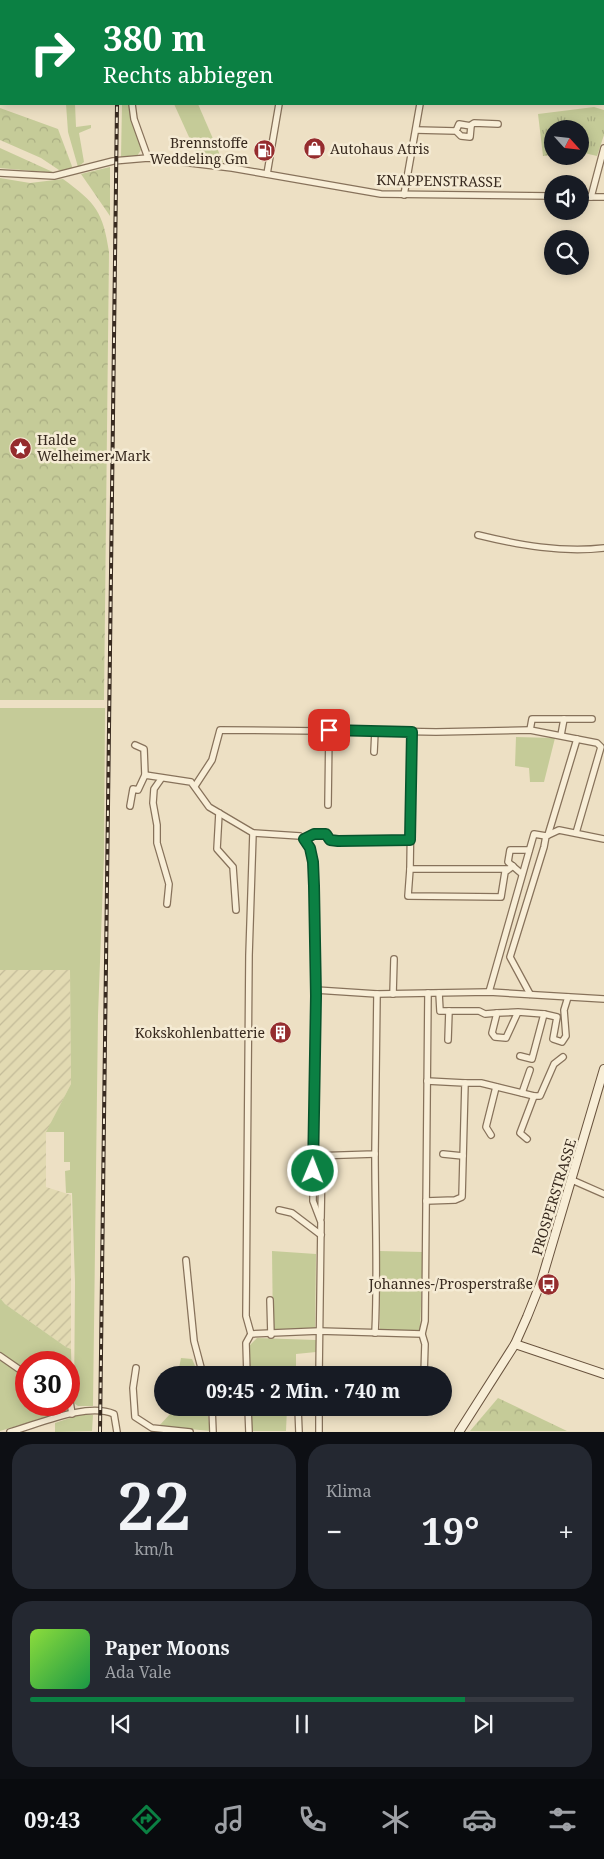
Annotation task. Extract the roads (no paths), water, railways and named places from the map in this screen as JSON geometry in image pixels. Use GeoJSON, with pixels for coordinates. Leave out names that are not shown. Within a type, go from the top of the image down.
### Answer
{"type":"FeatureCollection","features":[{"type":"Feature","properties":{"kind":"main road","name":"PROSPERSTRASSE"},"geometry":{"type":"LineString","coordinates":[[459,1432],[515,1344],[541,1282],[604,1069]]}},
{"type":"Feature","properties":{"kind":"main road"},"geometry":{"type":"LineString","coordinates":[[515,1344],[604,1374]]}},
{"type":"Feature","properties":{"kind":"street"},"geometry":{"type":"LineString","coordinates":[[132,105],[134,118],[148,158]]}},
{"type":"Feature","properties":{"kind":"street"},"geometry":{"type":"LineString","coordinates":[[267,174],[279,105]]}},
{"type":"Feature","properties":{"kind":"street"},"geometry":{"type":"LineString","coordinates":[[404,195],[420,105]]}},
{"type":"Feature","properties":{"kind":"street"},"geometry":{"type":"LineString","coordinates":[[456,131],[459,124],[498,124]]}},
{"type":"Feature","properties":{"kind":"street"},"geometry":{"type":"LineString","coordinates":[[416,130],[456,131],[461,136],[470,137],[471,125]]}},
{"type":"Feature","properties":{"kind":"street"},"geometry":{"type":"LineString","coordinates":[[604,148],[591,197],[604,197]]}},
{"type":"Feature","properties":{"kind":"street","name":"KNAPPENSTRASSE"},"geometry":{"type":"LineString","coordinates":[[0,173],[54,176],[113,161],[148,158],[267,174],[360,191],[404,195],[544,196]]}},
{"type":"Feature","properties":{"kind":"street"},"geometry":{"type":"LineString","coordinates":[[478,535],[580,551],[604,548]]}},
{"type":"Feature","properties":{"kind":"street"},"geometry":{"type":"LineString","coordinates":[[530,730],[532,719],[592,719]]}},
{"type":"Feature","properties":{"kind":"street"},"geometry":{"type":"LineString","coordinates":[[561,735],[564,719]]}},
{"type":"Feature","properties":{"kind":"street"},"geometry":{"type":"LineString","coordinates":[[194,786],[212,760],[220,730],[321,731],[329,738]]}},
{"type":"Feature","properties":{"kind":"street"},"geometry":{"type":"LineString","coordinates":[[328,805],[329,730],[412,732],[530,730],[601,743],[602,747],[576,833]]}},
{"type":"Feature","properties":{"kind":"street"},"geometry":{"type":"LineString","coordinates":[[374,752],[375,731]]}},
{"type":"Feature","properties":{"kind":"street"},"geometry":{"type":"LineString","coordinates":[[412,732],[408,896],[500,897],[505,872],[511,868]]}},
{"type":"Feature","properties":{"kind":"street"},"geometry":{"type":"LineString","coordinates":[[530,994],[510,957],[577,739]]}},
{"type":"Feature","properties":{"kind":"street"},"geometry":{"type":"LineString","coordinates":[[130,806],[133,790],[138,790],[145,775],[144,749],[135,745]]}},
{"type":"Feature","properties":{"kind":"street"},"geometry":{"type":"LineString","coordinates":[[145,775],[161,779],[191,782],[209,807],[253,833],[300,836],[304,839],[310,848],[313,862],[316,996]]}},
{"type":"Feature","properties":{"kind":"street"},"geometry":{"type":"LineString","coordinates":[[161,779],[154,789],[153,804],[158,824],[157,843],[169,884],[167,904]]}},
{"type":"Feature","properties":{"kind":"street"},"geometry":{"type":"LineString","coordinates":[[220,813],[218,849],[233,867],[236,910]]}},
{"type":"Feature","properties":{"kind":"street"},"geometry":{"type":"LineString","coordinates":[[489,992],[534,834],[547,836],[559,830],[604,839]]}},
{"type":"Feature","properties":{"kind":"street"},"geometry":{"type":"LineString","coordinates":[[251,1334],[247,1324],[246,1306],[249,956],[253,833]]}},
{"type":"Feature","properties":{"kind":"street"},"geometry":{"type":"LineString","coordinates":[[304,839],[326,834],[330,840],[338,841],[410,840]]}},
{"type":"Feature","properties":{"kind":"street"},"geometry":{"type":"LineString","coordinates":[[511,868],[508,862],[510,850],[529,850]]}},
{"type":"Feature","properties":{"kind":"street"},"geometry":{"type":"LineString","coordinates":[[410,869],[511,868],[522,874]]}},
{"type":"Feature","properties":{"kind":"street"},"geometry":{"type":"LineString","coordinates":[[393,994],[394,959]]}},
{"type":"Feature","properties":{"kind":"street"},"geometry":{"type":"LineString","coordinates":[[321,1222],[313,1201],[316,990],[377,994],[489,992],[604,999]]}},
{"type":"Feature","properties":{"kind":"street"},"geometry":{"type":"LineString","coordinates":[[424,1366],[422,1334],[425,1321],[428,993]]}},
{"type":"Feature","properties":{"kind":"street"},"geometry":{"type":"LineString","coordinates":[[439,993],[440,1011],[479,1010],[485,1014],[518,1012],[557,1017],[552,1035],[553,1039],[562,1042],[566,1036],[564,1010],[568,997]]}},
{"type":"Feature","properties":{"kind":"street"},"geometry":{"type":"LineString","coordinates":[[375,1333],[378,1278],[375,1260],[377,994]]}},
{"type":"Feature","properties":{"kind":"street"},"geometry":{"type":"LineString","coordinates":[[448,1040],[449,1011]]}},
{"type":"Feature","properties":{"kind":"street"},"geometry":{"type":"LineString","coordinates":[[497,1013],[492,1033],[495,1037],[502,1039],[506,1038],[518,1012]]}},
{"type":"Feature","properties":{"kind":"street"},"geometry":{"type":"LineString","coordinates":[[520,1056],[532,1059],[544,1014]]}},
{"type":"Feature","properties":{"kind":"street"},"geometry":{"type":"LineString","coordinates":[[427,1082],[481,1083],[540,1096],[554,1064],[563,1057]]}},
{"type":"Feature","properties":{"kind":"street"},"geometry":{"type":"LineString","coordinates":[[522,1093],[530,1070]]}},
{"type":"Feature","properties":{"kind":"street"},"geometry":{"type":"LineString","coordinates":[[426,1201],[455,1200],[462,1196],[465,1083]]}},
{"type":"Feature","properties":{"kind":"street"},"geometry":{"type":"LineString","coordinates":[[491,1135],[486,1127],[496,1087]]}},
{"type":"Feature","properties":{"kind":"street"},"geometry":{"type":"LineString","coordinates":[[527,1139],[520,1133],[534,1096]]}},
{"type":"Feature","properties":{"kind":"street"},"geometry":{"type":"LineString","coordinates":[[313,1156],[375,1154]]}},
{"type":"Feature","properties":{"kind":"street"},"geometry":{"type":"LineString","coordinates":[[443,1154],[463,1156]]}},
{"type":"Feature","properties":{"kind":"street"},"geometry":{"type":"LineString","coordinates":[[319,1366],[322,1155]]}},
{"type":"Feature","properties":{"kind":"street"},"geometry":{"type":"LineString","coordinates":[[572,1180],[604,1194]]}},
{"type":"Feature","properties":{"kind":"street"},"geometry":{"type":"LineString","coordinates":[[279,1210],[292,1213],[321,1235]]}},
{"type":"Feature","properties":{"kind":"street"},"geometry":{"type":"LineString","coordinates":[[186,1260],[194,1341],[201,1366]]}},
{"type":"Feature","properties":{"kind":"street"},"geometry":{"type":"LineString","coordinates":[[270,1300],[271,1335]]}},
{"type":"Feature","properties":{"kind":"street"},"geometry":{"type":"LineString","coordinates":[[251,1334],[271,1335],[319,1331],[422,1334]]}},
{"type":"Feature","properties":{"kind":"street"},"geometry":{"type":"LineString","coordinates":[[247,1366],[246,1343],[251,1334]]}},
{"type":"Feature","properties":{"kind":"street"},"geometry":{"type":"LineString","coordinates":[[0,1356],[15,1366]]}},
{"type":"Feature","properties":{"kind":"street"},"geometry":{"type":"LineString","coordinates":[[136,1368],[133,1388],[135,1417],[152,1428],[190,1432]]}},
{"type":"Feature","properties":{"kind":"street"},"geometry":{"type":"LineString","coordinates":[[80,1411],[106,1410],[114,1414],[117,1418],[118,1432]]}},
{"type":"Feature","properties":{"kind":"street"},"geometry":{"type":"LineString","coordinates":[[10,1432],[65,1416]]}},
{"type":"Feature","properties":{"kind":"street"},"geometry":{"type":"LineString","coordinates":[[212,1416],[213,1432]]}},
{"type":"Feature","properties":{"kind":"street"},"geometry":{"type":"LineString","coordinates":[[248,1416],[248,1432]]}},
{"type":"Feature","properties":{"kind":"street"},"geometry":{"type":"LineString","coordinates":[[298,1416],[299,1432]]}},
{"type":"Feature","properties":{"kind":"street"},"geometry":{"type":"LineString","coordinates":[[319,1416],[319,1432]]}},
{"type":"Feature","properties":{"kind":"railway"},"geometry":{"type":"LineString","coordinates":[[100,1432],[117,105]]}},
{"type":"Feature","properties":{"kind":"place","name":"Autohaus Atris"},"geometry":{"type":"Point","coordinates":[314,149]}},
{"type":"Feature","properties":{"kind":"place","name":"Brennstoffe Weddeling Gm"},"geometry":{"type":"Point","coordinates":[264,151]}},
{"type":"Feature","properties":{"kind":"place","name":"Halde Welheimer Mark"},"geometry":{"type":"Point","coordinates":[21,448]}},
{"type":"Feature","properties":{"kind":"place","name":"Kokskohlenbatterie"},"geometry":{"type":"Point","coordinates":[281,1033]}},
{"type":"Feature","properties":{"kind":"place","name":"Johannes-/Prosperstraße"},"geometry":{"type":"Point","coordinates":[549,1284]}}]}
